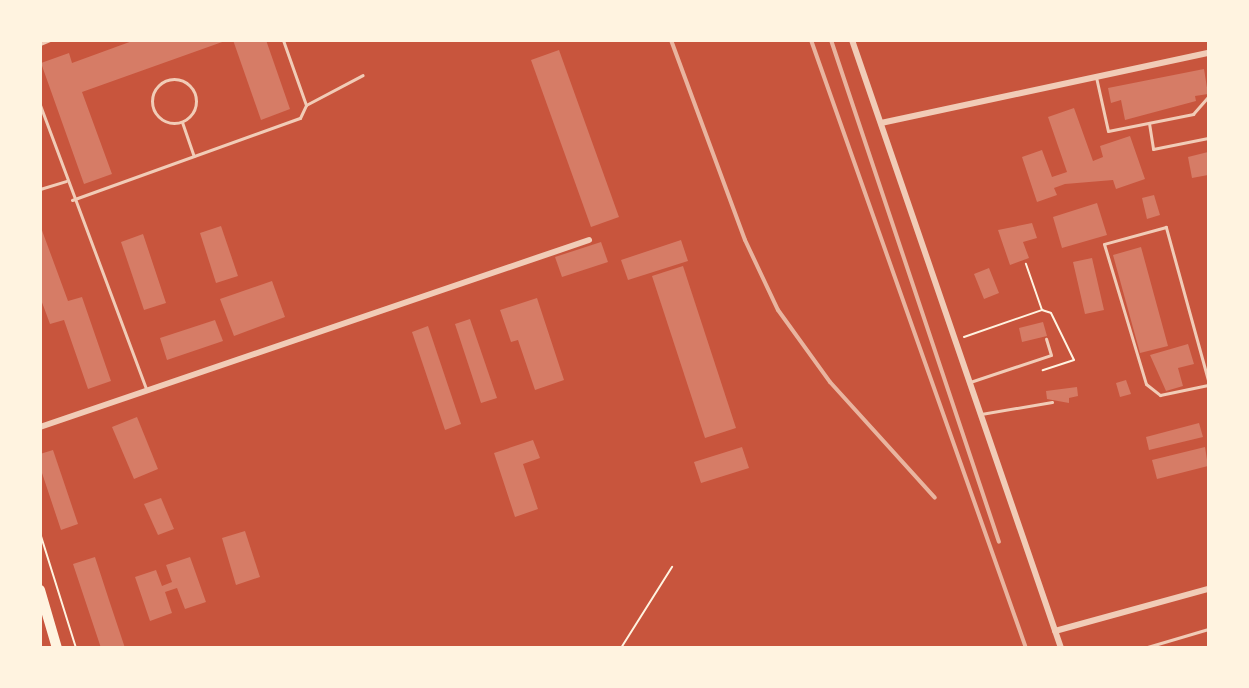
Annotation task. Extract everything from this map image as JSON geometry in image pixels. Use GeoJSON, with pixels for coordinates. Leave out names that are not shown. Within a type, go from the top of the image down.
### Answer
{"type":"FeatureCollection","features":[{"type":"Feature","properties":{"kind":"main road"},"geometry":{"type":"LineString","coordinates":[[40,590],[57,648]]}},
{"type":"Feature","properties":{"kind":"street"},"geometry":{"type":"LineString","coordinates":[[854,43],[1061,648]]}},
{"type":"Feature","properties":{"kind":"street"},"geometry":{"type":"LineString","coordinates":[[881,123],[1209,53]]}},
{"type":"Feature","properties":{"kind":"street"},"geometry":{"type":"LineString","coordinates":[[40,427],[589,240]]}},
{"type":"Feature","properties":{"kind":"street"},"geometry":{"type":"LineString","coordinates":[[1055,631],[1209,589]]}},
{"type":"Feature","properties":{"kind":"lane"},"geometry":{"type":"LineString","coordinates":[[40,44],[50,40]]}},
{"type":"Feature","properties":{"kind":"lane"},"geometry":{"type":"LineString","coordinates":[[283,40],[306,105]]}},
{"type":"Feature","properties":{"kind":"lane"},"geometry":{"type":"LineString","coordinates":[[72,200],[300,118],[306,105],[363,75]]}},
{"type":"Feature","properties":{"kind":"lane"},"geometry":{"type":"LineString","coordinates":[[1096,77],[1108,131],[1193,114],[1209,98]]}},
{"type":"Feature","properties":{"kind":"lane"},"geometry":{"type":"LineString","coordinates":[[166,81],[188,84],[196,97],[193,112],[182,122],[162,120],[153,109],[155,89],[166,81]]}},
{"type":"Feature","properties":{"kind":"lane"},"geometry":{"type":"LineString","coordinates":[[40,105],[72,200],[148,392]]}},
{"type":"Feature","properties":{"kind":"lane"},"geometry":{"type":"LineString","coordinates":[[182,122],[194,156]]}},
{"type":"Feature","properties":{"kind":"lane"},"geometry":{"type":"LineString","coordinates":[[1149,123],[1153,149],[1209,138]]}},
{"type":"Feature","properties":{"kind":"lane"},"geometry":{"type":"LineString","coordinates":[[40,189],[66,181]]}},
{"type":"Feature","properties":{"kind":"lane"},"geometry":{"type":"LineString","coordinates":[[1209,380],[1166,227],[1104,244],[1146,384],[1160,395],[1209,385]]}},
{"type":"Feature","properties":{"kind":"lane"},"geometry":{"type":"LineString","coordinates":[[970,382],[1051,355],[1046,339]]}},
{"type":"Feature","properties":{"kind":"lane"},"geometry":{"type":"LineString","coordinates":[[981,414],[1052,402]]}},
{"type":"Feature","properties":{"kind":"lane"},"geometry":{"type":"LineString","coordinates":[[1144,648],[1209,629]]}},
{"type":"Feature","properties":{"kind":"path"},"geometry":{"type":"LineString","coordinates":[[1026,264],[1042,310]]}},
{"type":"Feature","properties":{"kind":"path"},"geometry":{"type":"LineString","coordinates":[[955,339],[1042,310],[1051,313],[1074,360],[1043,370]]}},
{"type":"Feature","properties":{"kind":"path"},"geometry":{"type":"LineString","coordinates":[[40,533],[76,648]]}},
{"type":"Feature","properties":{"kind":"path"},"geometry":{"type":"LineString","coordinates":[[621,648],[672,567]]}},
{"type":"Feature","properties":{"kind":"building"},"geometry":{"type":"Polygon","coordinates":[[[135,40],[225,41],[82,92],[112,174],[84,184],[41,63],[69,53],[72,63],[135,40]]]}},
{"type":"Feature","properties":{"kind":"building"},"geometry":{"type":"Polygon","coordinates":[[[233,40],[266,40],[290,109],[261,120],[233,40]]]}},
{"type":"Feature","properties":{"kind":"building"},"geometry":{"type":"Polygon","coordinates":[[[559,50],[619,217],[591,227],[531,60],[559,50]]]}},
{"type":"Feature","properties":{"kind":"building"},"geometry":{"type":"Polygon","coordinates":[[[1204,69],[1208,94],[1195,96],[1196,101],[1125,120],[1121,100],[1111,103],[1108,88],[1204,69]]]}},
{"type":"Feature","properties":{"kind":"building"},"geometry":{"type":"Polygon","coordinates":[[[1074,108],[1093,161],[1103,157],[1100,146],[1130,136],[1145,179],[1116,189],[1113,180],[1065,184],[1054,188],[1057,195],[1037,202],[1022,157],[1042,150],[1052,177],[1067,172],[1048,117],[1074,108]]]}},
{"type":"Feature","properties":{"kind":"building"},"geometry":{"type":"Polygon","coordinates":[[[1208,152],[1208,175],[1192,178],[1188,157],[1208,152]]]}},
{"type":"Feature","properties":{"kind":"building"},"geometry":{"type":"Polygon","coordinates":[[[1154,195],[1160,215],[1147,219],[1142,198],[1154,195]]]}},
{"type":"Feature","properties":{"kind":"building"},"geometry":{"type":"Polygon","coordinates":[[[1097,203],[1107,235],[1062,248],[1053,217],[1097,203]]]}},
{"type":"Feature","properties":{"kind":"building"},"geometry":{"type":"Polygon","coordinates":[[[1032,223],[1037,238],[1023,242],[1029,258],[1010,265],[998,230],[1032,223]]]}},
{"type":"Feature","properties":{"kind":"building"},"geometry":{"type":"Polygon","coordinates":[[[40,225],[68,301],[82,297],[111,381],[88,389],[64,320],[50,324],[40,297],[40,225]]]}},
{"type":"Feature","properties":{"kind":"building"},"geometry":{"type":"Polygon","coordinates":[[[221,226],[238,276],[216,283],[200,233],[221,226]]]}},
{"type":"Feature","properties":{"kind":"building"},"geometry":{"type":"Polygon","coordinates":[[[143,234],[166,303],[144,310],[121,242],[143,234]]]}},
{"type":"Feature","properties":{"kind":"building"},"geometry":{"type":"Polygon","coordinates":[[[681,240],[688,261],[628,280],[621,260],[681,240]]]}},
{"type":"Feature","properties":{"kind":"building"},"geometry":{"type":"Polygon","coordinates":[[[601,242],[608,262],[562,277],[555,257],[601,242]]]}},
{"type":"Feature","properties":{"kind":"building"},"geometry":{"type":"Polygon","coordinates":[[[1141,247],[1168,346],[1140,353],[1113,255],[1141,247]]]}},
{"type":"Feature","properties":{"kind":"building"},"geometry":{"type":"Polygon","coordinates":[[[1092,258],[1104,310],[1085,314],[1073,262],[1092,258]]]}},
{"type":"Feature","properties":{"kind":"building"},"geometry":{"type":"Polygon","coordinates":[[[683,266],[736,428],[705,438],[652,276],[683,266]]]}},
{"type":"Feature","properties":{"kind":"building"},"geometry":{"type":"Polygon","coordinates":[[[989,268],[999,293],[984,299],[974,274],[989,268]]]}},
{"type":"Feature","properties":{"kind":"building"},"geometry":{"type":"Polygon","coordinates":[[[272,281],[285,317],[234,336],[220,299],[272,281]]]}},
{"type":"Feature","properties":{"kind":"building"},"geometry":{"type":"Polygon","coordinates":[[[537,298],[564,380],[535,390],[518,340],[511,342],[500,310],[537,298]]]}},
{"type":"Feature","properties":{"kind":"building"},"geometry":{"type":"Polygon","coordinates":[[[470,319],[497,398],[481,403],[455,324],[470,319]]]}},
{"type":"Feature","properties":{"kind":"building"},"geometry":{"type":"Polygon","coordinates":[[[215,320],[223,341],[167,360],[160,338],[215,320]]]}},
{"type":"Feature","properties":{"kind":"building"},"geometry":{"type":"Polygon","coordinates":[[[1043,322],[1047,336],[1022,342],[1019,328],[1043,322]]]}},
{"type":"Feature","properties":{"kind":"building"},"geometry":{"type":"Polygon","coordinates":[[[428,326],[461,424],[445,430],[412,332],[428,326]]]}},
{"type":"Feature","properties":{"kind":"building"},"geometry":{"type":"Polygon","coordinates":[[[1188,344],[1194,364],[1178,368],[1183,386],[1166,391],[1150,355],[1188,344]]]}},
{"type":"Feature","properties":{"kind":"building"},"geometry":{"type":"Polygon","coordinates":[[[1126,380],[1131,394],[1120,397],[1116,383],[1126,380]]]}},
{"type":"Feature","properties":{"kind":"building"},"geometry":{"type":"Polygon","coordinates":[[[1077,387],[1078,396],[1069,398],[1069,403],[1047,399],[1046,391],[1077,387]]]}},
{"type":"Feature","properties":{"kind":"building"},"geometry":{"type":"Polygon","coordinates":[[[137,417],[158,469],[134,479],[112,427],[137,417]]]}},
{"type":"Feature","properties":{"kind":"building"},"geometry":{"type":"Polygon","coordinates":[[[1199,423],[1203,437],[1149,450],[1146,437],[1199,423]]]}},
{"type":"Feature","properties":{"kind":"building"},"geometry":{"type":"Polygon","coordinates":[[[533,440],[540,458],[523,464],[538,509],[515,517],[494,453],[533,440]]]}},
{"type":"Feature","properties":{"kind":"building"},"geometry":{"type":"Polygon","coordinates":[[[742,447],[749,468],[701,483],[694,462],[742,447]]]}},
{"type":"Feature","properties":{"kind":"building"},"geometry":{"type":"Polygon","coordinates":[[[1205,447],[1208,466],[1157,479],[1152,460],[1205,447]]]}},
{"type":"Feature","properties":{"kind":"building"},"geometry":{"type":"Polygon","coordinates":[[[53,450],[78,524],[61,530],[40,467],[40,454],[53,450]]]}},
{"type":"Feature","properties":{"kind":"building"},"geometry":{"type":"Polygon","coordinates":[[[161,498],[174,529],[158,535],[144,504],[161,498]]]}},
{"type":"Feature","properties":{"kind":"building"},"geometry":{"type":"Polygon","coordinates":[[[245,531],[260,577],[236,585],[222,538],[245,531]]]}},
{"type":"Feature","properties":{"kind":"building"},"geometry":{"type":"Polygon","coordinates":[[[95,557],[125,648],[101,648],[73,564],[95,557]]]}},
{"type":"Feature","properties":{"kind":"building"},"geometry":{"type":"Polygon","coordinates":[[[190,557],[206,602],[185,609],[177,588],[165,592],[172,613],[150,621],[135,577],[156,570],[162,586],[172,582],[166,565],[190,557]]]}},
{"type":"Feature","properties":{"kind":"railway"},"geometry":{"type":"LineString","coordinates":[[671,40],[745,240],[778,310],[830,382],[935,498]]}},
{"type":"Feature","properties":{"kind":"railway"},"geometry":{"type":"LineString","coordinates":[[811,40],[1026,648]]}},
{"type":"Feature","properties":{"kind":"railway"},"geometry":{"type":"LineString","coordinates":[[831,40],[999,542]]}}]}
